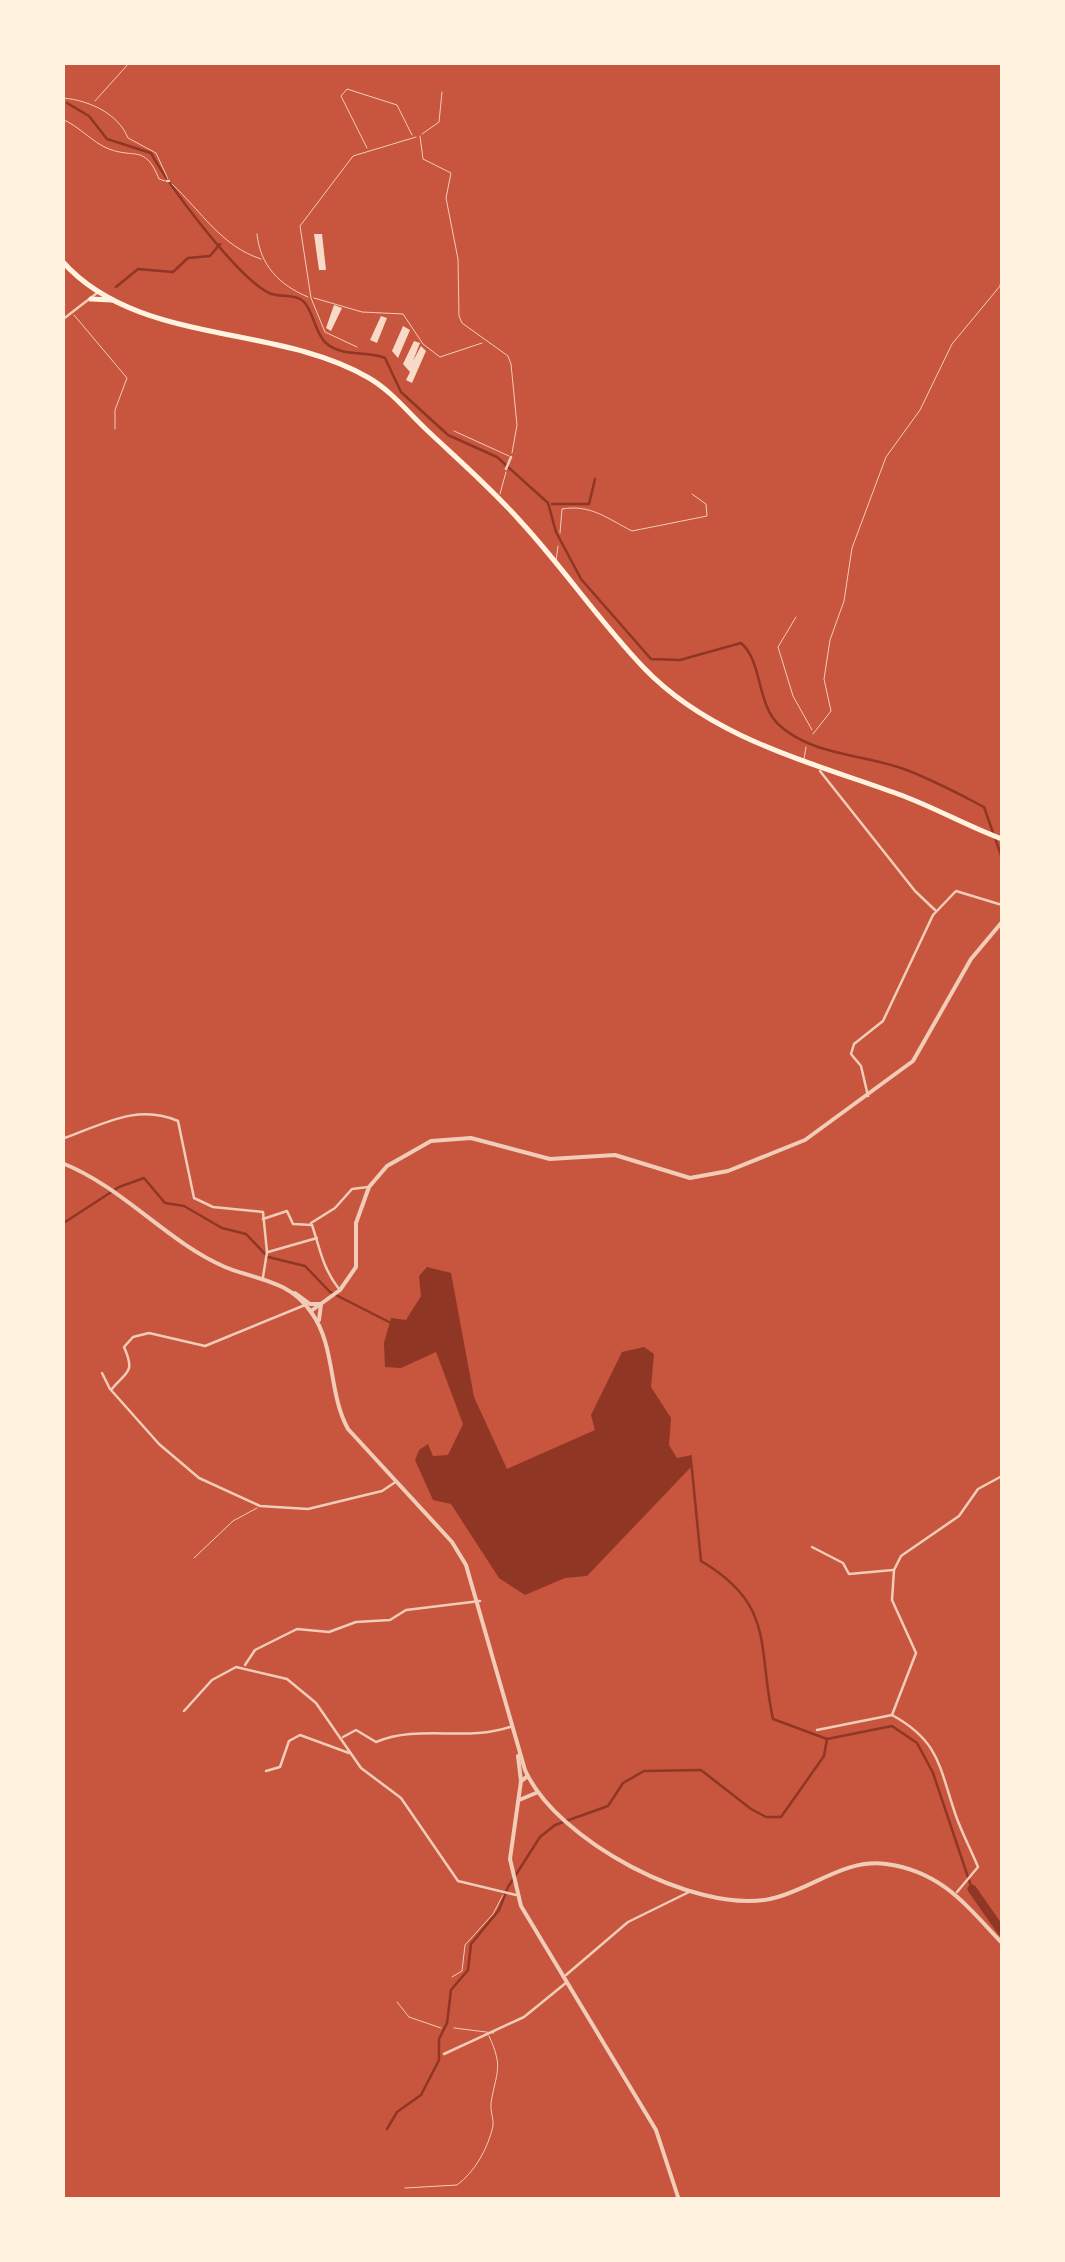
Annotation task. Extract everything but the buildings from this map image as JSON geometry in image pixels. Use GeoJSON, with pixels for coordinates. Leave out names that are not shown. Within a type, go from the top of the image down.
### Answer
{"type":"FeatureCollection","features":[{"type":"Feature","properties":{"kind":"main road"},"geometry":{"type":"LineString","coordinates":[[62,264],[117,301],[184,323],[268,341],[355,371],[394,397],[496,496],[598,619],[668,689],[717,723],[818,766],[905,796],[1002,839]]}},
{"type":"Feature","properties":{"kind":"main road"},"geometry":{"type":"LineString","coordinates":[[91,299],[117,301]]}},
{"type":"Feature","properties":{"kind":"street"},"geometry":{"type":"LineString","coordinates":[[62,320],[99,290]]}},
{"type":"Feature","properties":{"kind":"street"},"geometry":{"type":"LineString","coordinates":[[506,469],[511,457]]}},
{"type":"Feature","properties":{"kind":"street"},"geometry":{"type":"LineString","coordinates":[[818,766],[915,892],[936,912]]}},
{"type":"Feature","properties":{"kind":"street"},"geometry":{"type":"LineString","coordinates":[[868,1096],[861,1066],[850,1054],[854,1044],[883,1021],[936,912],[956,891],[1002,904]]}},
{"type":"Feature","properties":{"kind":"street"},"geometry":{"type":"LineString","coordinates":[[311,1312],[339,1291],[356,1267],[356,1224],[369,1187],[388,1166],[411,1150],[453,1137],[535,1157],[615,1155],[690,1178],[710,1176],[805,1140],[913,1061],[972,959],[1002,922]]}},
{"type":"Feature","properties":{"kind":"street"},"geometry":{"type":"LineString","coordinates":[[62,1139],[108,1124],[119,1115],[157,1112],[178,1121],[194,1198],[213,1207],[263,1212],[263,1277]]}},
{"type":"Feature","properties":{"kind":"street"},"geometry":{"type":"LineString","coordinates":[[62,1163],[118,1193],[220,1264],[263,1277],[310,1304],[321,1304]]}},
{"type":"Feature","properties":{"kind":"street"},"geometry":{"type":"LineString","coordinates":[[263,1219],[288,1211],[293,1224],[310,1224],[335,1208],[352,1188],[369,1187]]}},
{"type":"Feature","properties":{"kind":"street"},"geometry":{"type":"LineString","coordinates":[[310,1224],[324,1270],[339,1291]]}},
{"type":"Feature","properties":{"kind":"street"},"geometry":{"type":"LineString","coordinates":[[266,1254],[317,1238]]}},
{"type":"Feature","properties":{"kind":"street"},"geometry":{"type":"LineString","coordinates":[[290,1291],[311,1312],[324,1338]]}},
{"type":"Feature","properties":{"kind":"street"},"geometry":{"type":"LineString","coordinates":[[321,1304],[324,1338],[342,1418],[394,1483],[456,1547],[480,1602],[528,1776],[558,1817],[688,1892],[716,1900],[758,1901],[873,1863],[913,1871],[957,1892],[1002,1943]]}},
{"type":"Feature","properties":{"kind":"street"},"geometry":{"type":"LineString","coordinates":[[111,1390],[130,1374],[126,1340],[149,1333],[205,1346],[278,1320],[305,1305]]}},
{"type":"Feature","properties":{"kind":"street"},"geometry":{"type":"LineString","coordinates":[[102,1373],[111,1390],[159,1444],[199,1478],[260,1506],[308,1509],[382,1491],[394,1483]]}},
{"type":"Feature","properties":{"kind":"street"},"geometry":{"type":"LineString","coordinates":[[892,1715],[916,1652],[892,1600],[894,1570],[901,1556],[959,1516],[978,1488],[1002,1476]]}},
{"type":"Feature","properties":{"kind":"street"},"geometry":{"type":"LineString","coordinates":[[812,1547],[843,1563],[849,1574],[894,1570]]}},
{"type":"Feature","properties":{"kind":"street"},"geometry":{"type":"LineString","coordinates":[[184,1711],[212,1680],[244,1666],[255,1650],[298,1629],[329,1632],[356,1622],[390,1620],[406,1610],[480,1602]]}},
{"type":"Feature","properties":{"kind":"street"},"geometry":{"type":"LineString","coordinates":[[244,1666],[287,1679],[316,1703],[349,1753]]}},
{"type":"Feature","properties":{"kind":"street"},"geometry":{"type":"LineString","coordinates":[[817,1730],[892,1715],[926,1738],[940,1759],[976,1872],[957,1892]]}},
{"type":"Feature","properties":{"kind":"street"},"geometry":{"type":"LineString","coordinates":[[342,1738],[356,1730],[376,1742],[410,1731],[497,1731],[513,1726]]}},
{"type":"Feature","properties":{"kind":"street"},"geometry":{"type":"LineString","coordinates":[[266,1771],[280,1767],[289,1742],[300,1735],[349,1753],[401,1798],[458,1881],[514,1895]]}},
{"type":"Feature","properties":{"kind":"street"},"geometry":{"type":"LineString","coordinates":[[518,1747],[521,1781],[512,1874],[514,1895],[656,2130],[679,2200]]}},
{"type":"Feature","properties":{"kind":"street"},"geometry":{"type":"LineString","coordinates":[[521,1781],[528,1776]]}},
{"type":"Feature","properties":{"kind":"street"},"geometry":{"type":"LineString","coordinates":[[519,1800],[529,1792],[538,1794]]}},
{"type":"Feature","properties":{"kind":"street"},"geometry":{"type":"LineString","coordinates":[[564,1976],[628,1922],[688,1892]]}},
{"type":"Feature","properties":{"kind":"street"},"geometry":{"type":"LineString","coordinates":[[444,2054],[524,2017],[568,1982]]}},
{"type":"Feature","properties":{"kind":"lane"},"geometry":{"type":"LineString","coordinates":[[64,62],[63,99],[92,104],[124,127],[128,138],[156,152],[168,181],[217,233],[240,252],[264,260]]}},
{"type":"Feature","properties":{"kind":"lane"},"geometry":{"type":"LineString","coordinates":[[92,104],[130,62]]}},
{"type":"Feature","properties":{"kind":"lane"},"geometry":{"type":"LineString","coordinates":[[369,151],[341,96],[347,89],[397,105],[414,138]]}},
{"type":"Feature","properties":{"kind":"lane"},"geometry":{"type":"LineString","coordinates":[[357,347],[325,332],[311,298],[300,226],[353,156],[420,136],[439,122],[442,92]]}},
{"type":"Feature","properties":{"kind":"lane"},"geometry":{"type":"LineString","coordinates":[[62,119],[110,150],[133,150],[146,156],[159,179],[168,181]]}},
{"type":"Feature","properties":{"kind":"lane"},"geometry":{"type":"LineString","coordinates":[[420,136],[423,158],[451,173],[446,198],[458,259],[459,316],[508,356],[511,364],[516,425],[511,457],[454,431]]}},
{"type":"Feature","properties":{"kind":"lane"},"geometry":{"type":"LineString","coordinates":[[257,234],[264,260],[291,290],[362,312],[403,314],[423,344],[440,357],[484,340]]}},
{"type":"Feature","properties":{"kind":"lane"},"geometry":{"type":"LineString","coordinates":[[796,616],[778,647],[793,696],[814,733],[831,711],[824,679],[852,548],[886,457],[920,410],[952,344],[1000,286],[1002,273]]}},
{"type":"Feature","properties":{"kind":"lane"},"geometry":{"type":"LineString","coordinates":[[72,313],[126,378],[115,410],[114,429]]}},
{"type":"Feature","properties":{"kind":"lane"},"geometry":{"type":"LineString","coordinates":[[355,371],[358,363]]}},
{"type":"Feature","properties":{"kind":"lane"},"geometry":{"type":"LineString","coordinates":[[496,496],[503,492],[506,469]]}},
{"type":"Feature","properties":{"kind":"lane"},"geometry":{"type":"LineString","coordinates":[[560,533],[562,510],[570,508],[590,509],[632,532],[707,516],[706,504],[692,494]]}},
{"type":"Feature","properties":{"kind":"lane"},"geometry":{"type":"LineString","coordinates":[[556,564],[558,546]]}},
{"type":"Feature","properties":{"kind":"lane"},"geometry":{"type":"LineString","coordinates":[[803,760],[806,747]]}},
{"type":"Feature","properties":{"kind":"lane"},"geometry":{"type":"LineString","coordinates":[[194,1558],[233,1522],[260,1506]]}},
{"type":"Feature","properties":{"kind":"lane"},"geometry":{"type":"LineString","coordinates":[[452,1977],[462,1971],[465,1945],[494,1914],[504,1892]]}},
{"type":"Feature","properties":{"kind":"lane"},"geometry":{"type":"LineString","coordinates":[[397,2002],[409,2016],[442,2028]]}},
{"type":"Feature","properties":{"kind":"lane"},"geometry":{"type":"LineString","coordinates":[[454,2028],[494,2033]]}},
{"type":"Feature","properties":{"kind":"lane"},"geometry":{"type":"LineString","coordinates":[[404,2188],[457,2185],[483,2156],[494,2124],[490,2106],[499,2084],[499,2058],[489,2036]]}},
{"type":"Feature","properties":{"kind":"shaded area"},"geometry":{"type":"Polygon","coordinates":[[[427,1267],[451,1273],[474,1397],[507,1469],[595,1430],[591,1415],[622,1352],[644,1347],[654,1354],[651,1387],[671,1418],[669,1445],[677,1458],[692,1455],[691,1467],[587,1576],[565,1578],[525,1595],[499,1578],[451,1504],[433,1500],[415,1460],[419,1450],[428,1444],[433,1456],[448,1455],[463,1424],[436,1352],[401,1368],[385,1367],[384,1343],[391,1318],[406,1320],[421,1296],[419,1276],[427,1267]]]}},
{"type":"Feature","properties":{"kind":"waterway"},"geometry":{"type":"LineString","coordinates":[[67,103],[89,116],[107,139],[151,153],[222,250],[269,293],[302,300],[326,343],[340,351],[385,358],[401,392],[448,435],[497,457],[548,503],[556,532],[581,579],[651,659],[680,660],[741,643],[753,661],[766,706],[779,725],[806,742],[901,768],[984,807],[1002,858]]}},
{"type":"Feature","properties":{"kind":"waterway"},"geometry":{"type":"LineString","coordinates":[[116,287],[138,269],[173,272],[188,258],[210,256],[220,244]]}},
{"type":"Feature","properties":{"kind":"waterway"},"geometry":{"type":"LineString","coordinates":[[552,504],[589,504],[595,479]]}},
{"type":"Feature","properties":{"kind":"waterway"},"geometry":{"type":"LineString","coordinates":[[62,1224],[119,1187],[144,1178],[165,1203],[184,1206],[222,1228],[246,1234],[268,1257],[305,1266],[330,1292],[389,1322]]}},
{"type":"Feature","properties":{"kind":"waterway"},"geometry":{"type":"LineString","coordinates":[[691,1460],[701,1561],[725,1577],[753,1611],[773,1719],[827,1739],[892,1726],[917,1743],[933,1773],[972,1889]]}},
{"type":"Feature","properties":{"kind":"waterway"},"geometry":{"type":"LineString","coordinates":[[387,2129],[397,2112],[421,2095],[439,2060],[439,2039],[447,2023],[451,1990],[468,1970],[471,1944],[499,1910],[508,1887],[540,1837],[555,1825],[608,1806],[623,1783],[644,1771],[701,1770],[751,1809],[766,1817],[781,1817],[824,1756],[827,1739]]}},
{"type":"Feature","properties":{"kind":"waterway"},"geometry":{"type":"LineString","coordinates":[[972,1889],[1002,1932]]}}]}
